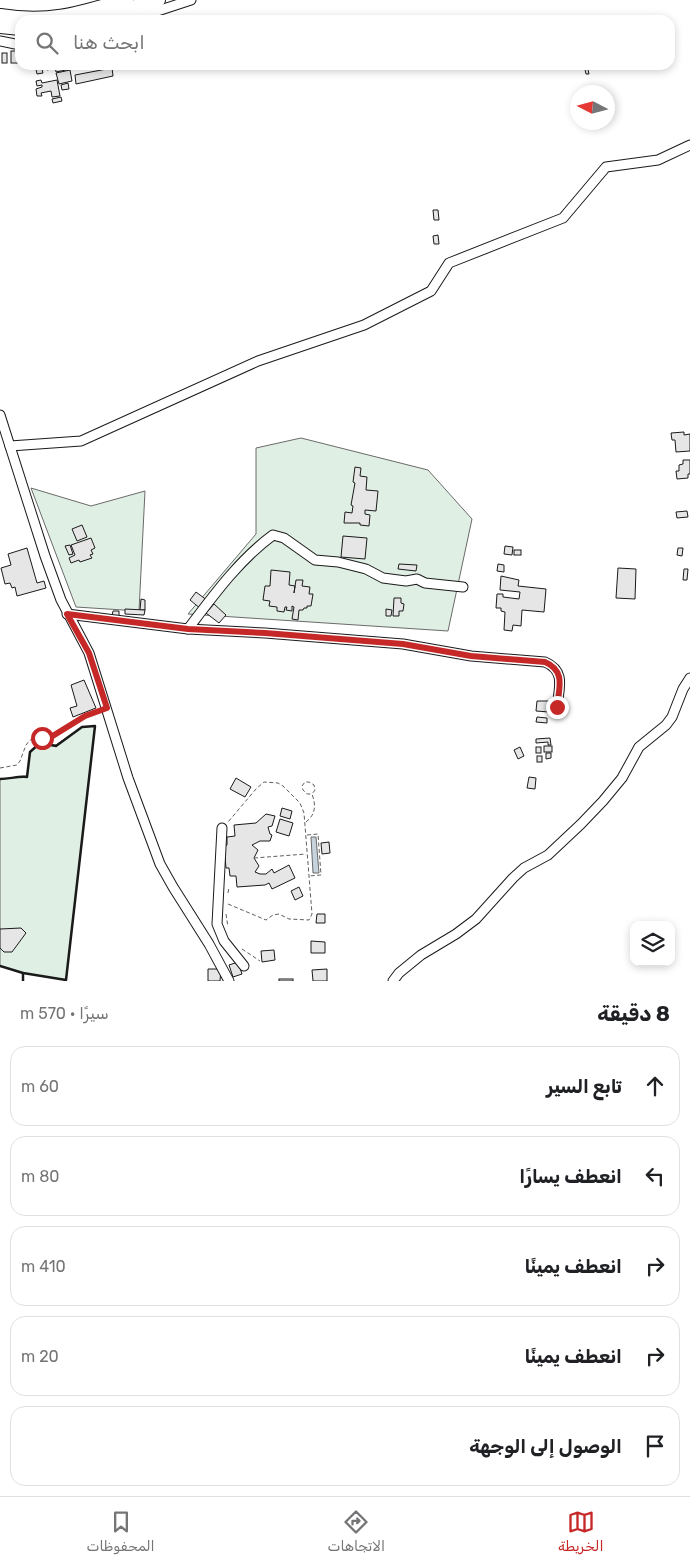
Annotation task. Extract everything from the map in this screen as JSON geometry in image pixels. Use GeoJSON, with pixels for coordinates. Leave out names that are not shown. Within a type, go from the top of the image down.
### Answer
{"type":"FeatureCollection","features":[{"type":"Feature","properties":{"kind":"highway"},"geometry":{"type":"LineString","coordinates":[[72,15],[126,0]]}},
{"type":"Feature","properties":{"kind":"highway"},"geometry":{"type":"LineString","coordinates":[[109,15],[158,0]]}},
{"type":"Feature","properties":{"kind":"highway"},"geometry":{"type":"LineString","coordinates":[[0,16],[15,17]]}},
{"type":"Feature","properties":{"kind":"highway"},"geometry":{"type":"LineString","coordinates":[[0,26],[15,28]]}},
{"type":"Feature","properties":{"kind":"street"},"geometry":{"type":"LineString","coordinates":[[145,15],[191,0]]}},
{"type":"Feature","properties":{"kind":"street"},"geometry":{"type":"LineString","coordinates":[[0,41],[15,44]]}},
{"type":"Feature","properties":{"kind":"street"},"geometry":{"type":"LineString","coordinates":[[10,446],[80,441],[258,361],[364,325],[431,291],[449,263],[563,218],[606,167],[658,160],[690,145]]}},
{"type":"Feature","properties":{"kind":"street"},"geometry":{"type":"LineString","coordinates":[[0,415],[30,511],[67,614],[89,653],[128,778],[160,864],[229,981]]}},
{"type":"Feature","properties":{"kind":"street"},"geometry":{"type":"LineString","coordinates":[[188,629],[215,593],[260,544],[273,535],[284,538],[314,560],[338,562],[366,569],[383,578],[406,581],[417,578],[425,584],[463,587]]}},
{"type":"Feature","properties":{"kind":"street"},"geometry":{"type":"LineString","coordinates":[[67,614],[188,629],[403,644],[471,656],[545,662],[554,666],[560,678],[557,707]]}},
{"type":"Feature","properties":{"kind":"street"},"geometry":{"type":"LineString","coordinates":[[392,981],[421,955],[456,934],[476,919],[513,878],[524,868],[548,855],[598,807],[622,778],[639,747],[666,725],[672,717],[683,689],[690,678]]}},
{"type":"Feature","properties":{"kind":"street"},"geometry":{"type":"LineString","coordinates":[[222,828],[217,917],[219,930],[227,945],[244,966]]}},
{"type":"Feature","properties":{"kind":"street"},"geometry":{"type":"LineString","coordinates":[[201,931],[219,930]]}},
{"type":"Feature","properties":{"kind":"path"},"geometry":{"type":"LineString","coordinates":[[0,768],[17,765],[30,740],[51,737],[85,716],[107,708]]}},
{"type":"Feature","properties":{"kind":"path"},"geometry":{"type":"LineString","coordinates":[[305,823],[311,818],[314,811],[315,803],[312,794],[315,790],[314,785],[310,782],[305,782],[302,786],[303,790],[307,794],[312,794]]}},
{"type":"Feature","properties":{"kind":"path"},"geometry":{"type":"LineString","coordinates":[[222,828],[263,783],[280,784],[300,803],[304,809],[312,914],[309,920],[289,919],[279,914],[273,915],[266,920],[225,903],[225,908]]}},
{"type":"Feature","properties":{"kind":"path"},"geometry":{"type":"LineString","coordinates":[[306,835],[318,834],[321,875],[309,876]]}},
{"type":"Feature","properties":{"kind":"path"},"geometry":{"type":"LineString","coordinates":[[254,858],[307,854]]}},
{"type":"Feature","properties":{"kind":"path"},"geometry":{"type":"LineString","coordinates":[[226,898],[229,887]]}},
{"type":"Feature","properties":{"kind":"path"},"geometry":{"type":"LineString","coordinates":[[226,911],[229,932]]}},
{"type":"Feature","properties":{"kind":"path"},"geometry":{"type":"LineString","coordinates":[[240,947],[260,961]]}},
{"type":"Feature","properties":{"kind":"green space"},"geometry":{"type":"Polygon","coordinates":[[[301,438],[428,470],[472,519],[448,631],[188,614],[256,534],[256,448],[301,438]]]}},
{"type":"Feature","properties":{"kind":"green space"},"geometry":{"type":"Polygon","coordinates":[[[31,488],[91,506],[145,491],[139,611],[76,607],[31,488]]]}},
{"type":"Feature","properties":{"kind":"green space"},"geometry":{"type":"Polygon","coordinates":[[[95,726],[66,980],[23,973],[0,966],[0,779],[27,776],[30,752],[40,743],[56,745],[82,727],[95,726]]]}},
{"type":"Feature","properties":{"kind":"shaded area"},"geometry":{"type":"Polygon","coordinates":[[[311,837],[316,837],[319,873],[313,873],[311,837]]]}},
{"type":"Feature","properties":{"kind":"building"},"geometry":{"type":"Polygon","coordinates":[[[11,51],[15,51],[15,63],[11,63],[11,51]]]}},
{"type":"Feature","properties":{"kind":"building"},"geometry":{"type":"Polygon","coordinates":[[[2,53],[7,53],[7,63],[2,63],[2,53]]]}},
{"type":"Feature","properties":{"kind":"building"},"geometry":{"type":"Polygon","coordinates":[[[36,70],[42,70],[43,73],[37,74],[36,70]]]}},
{"type":"Feature","properties":{"kind":"building"},"geometry":{"type":"Polygon","coordinates":[[[70,70],[72,81],[59,84],[56,73],[70,70]]]}},
{"type":"Feature","properties":{"kind":"building"},"geometry":{"type":"Polygon","coordinates":[[[112,70],[113,76],[76,84],[75,75],[112,70]]]}},
{"type":"Feature","properties":{"kind":"building"},"geometry":{"type":"Polygon","coordinates":[[[41,80],[42,83],[57,80],[60,96],[52,97],[51,91],[41,93],[42,96],[37,96],[36,89],[42,87],[42,85],[37,86],[36,81],[41,80]]]}},
{"type":"Feature","properties":{"kind":"building"},"geometry":{"type":"Polygon","coordinates":[[[68,83],[69,89],[62,90],[61,85],[68,83]]]}},
{"type":"Feature","properties":{"kind":"building"},"geometry":{"type":"Polygon","coordinates":[[[61,97],[62,101],[53,103],[52,99],[61,97]]]}},
{"type":"Feature","properties":{"kind":"building"},"geometry":{"type":"Polygon","coordinates":[[[433,210],[438,210],[439,220],[434,220],[433,210]]]}},
{"type":"Feature","properties":{"kind":"building"},"geometry":{"type":"Polygon","coordinates":[[[438,235],[439,244],[434,244],[433,236],[438,235]]]}},
{"type":"Feature","properties":{"kind":"building"},"geometry":{"type":"Polygon","coordinates":[[[684,432],[684,435],[690,434],[690,451],[676,452],[675,440],[672,440],[671,433],[684,432]]]}},
{"type":"Feature","properties":{"kind":"building"},"geometry":{"type":"Polygon","coordinates":[[[683,460],[690,460],[690,474],[688,474],[688,478],[677,479],[676,471],[679,471],[679,465],[683,464],[683,460]]]}},
{"type":"Feature","properties":{"kind":"building"},"geometry":{"type":"Polygon","coordinates":[[[355,467],[361,468],[360,476],[367,477],[366,490],[378,491],[376,511],[365,510],[365,514],[370,515],[369,526],[360,525],[360,523],[344,523],[345,512],[352,513],[353,506],[351,505],[355,483],[353,482],[355,467]]]}},
{"type":"Feature","properties":{"kind":"building"},"geometry":{"type":"Polygon","coordinates":[[[687,511],[688,517],[677,518],[676,512],[687,511]]]}},
{"type":"Feature","properties":{"kind":"building"},"geometry":{"type":"Polygon","coordinates":[[[82,525],[87,537],[77,541],[72,529],[82,525]]]}},
{"type":"Feature","properties":{"kind":"building"},"geometry":{"type":"Polygon","coordinates":[[[343,536],[367,538],[365,559],[341,557],[343,536]]]}},
{"type":"Feature","properties":{"kind":"building"},"geometry":{"type":"Polygon","coordinates":[[[91,538],[95,548],[91,550],[93,554],[90,555],[92,558],[71,563],[69,558],[75,555],[71,545],[91,538]]]}},
{"type":"Feature","properties":{"kind":"building"},"geometry":{"type":"Polygon","coordinates":[[[70,545],[73,554],[69,555],[65,546],[70,545]]]}},
{"type":"Feature","properties":{"kind":"building"},"geometry":{"type":"Polygon","coordinates":[[[505,546],[513,547],[512,555],[504,554],[505,546]]]}},
{"type":"Feature","properties":{"kind":"building"},"geometry":{"type":"Polygon","coordinates":[[[27,548],[37,583],[44,581],[46,588],[17,596],[15,587],[12,588],[10,583],[5,584],[1,568],[11,565],[8,554],[27,548]]]}},
{"type":"Feature","properties":{"kind":"building"},"geometry":{"type":"Polygon","coordinates":[[[678,548],[683,548],[682,556],[677,555],[678,548]]]}},
{"type":"Feature","properties":{"kind":"building"},"geometry":{"type":"Polygon","coordinates":[[[514,550],[521,550],[521,555],[514,555],[514,550]]]}},
{"type":"Feature","properties":{"kind":"building"},"geometry":{"type":"Polygon","coordinates":[[[399,564],[417,565],[416,571],[398,569],[399,564]]]}},
{"type":"Feature","properties":{"kind":"building"},"geometry":{"type":"Polygon","coordinates":[[[498,564],[504,565],[504,572],[497,571],[498,564]]]}},
{"type":"Feature","properties":{"kind":"building"},"geometry":{"type":"Polygon","coordinates":[[[618,568],[636,569],[635,599],[616,598],[618,568]]]}},
{"type":"Feature","properties":{"kind":"building"},"geometry":{"type":"Polygon","coordinates":[[[684,569],[688,569],[687,580],[683,580],[684,569]]]}},
{"type":"Feature","properties":{"kind":"building"},"geometry":{"type":"Polygon","coordinates":[[[271,570],[290,572],[289,585],[295,586],[294,593],[296,580],[303,580],[302,586],[310,587],[309,594],[313,594],[311,606],[299,610],[298,620],[292,619],[294,607],[292,606],[292,611],[286,610],[287,607],[285,607],[284,612],[277,611],[277,607],[269,606],[270,601],[263,600],[265,586],[270,586],[271,570]]]}},
{"type":"Feature","properties":{"kind":"building"},"geometry":{"type":"Polygon","coordinates":[[[501,576],[519,580],[518,586],[546,589],[544,612],[522,610],[521,626],[513,625],[512,631],[504,630],[505,612],[501,611],[501,608],[496,608],[497,594],[503,594],[503,597],[519,599],[520,592],[500,590],[501,576]]]}},
{"type":"Feature","properties":{"kind":"building"},"geometry":{"type":"Polygon","coordinates":[[[196,592],[208,601],[201,609],[190,600],[196,592]]]}},
{"type":"Feature","properties":{"kind":"building"},"geometry":{"type":"Polygon","coordinates":[[[394,598],[401,598],[401,603],[404,604],[403,611],[399,611],[399,616],[393,616],[394,598]]]}},
{"type":"Feature","properties":{"kind":"building"},"geometry":{"type":"Polygon","coordinates":[[[141,599],[145,600],[145,610],[140,610],[141,599]]]}},
{"type":"Feature","properties":{"kind":"building"},"geometry":{"type":"Polygon","coordinates":[[[214,604],[226,615],[219,623],[206,613],[214,604]]]}},
{"type":"Feature","properties":{"kind":"building"},"geometry":{"type":"Polygon","coordinates":[[[125,609],[145,610],[144,615],[125,614],[125,609]]]}},
{"type":"Feature","properties":{"kind":"building"},"geometry":{"type":"Polygon","coordinates":[[[386,609],[392,610],[391,616],[386,616],[386,609]]]}},
{"type":"Feature","properties":{"kind":"building"},"geometry":{"type":"Polygon","coordinates":[[[113,611],[119,611],[119,617],[112,616],[113,611]]]}},
{"type":"Feature","properties":{"kind":"building"},"geometry":{"type":"Polygon","coordinates":[[[84,680],[96,708],[73,717],[70,708],[77,706],[71,685],[84,680]]]}},
{"type":"Feature","properties":{"kind":"building"},"geometry":{"type":"Polygon","coordinates":[[[537,701],[550,701],[549,712],[536,711],[537,701]]]}},
{"type":"Feature","properties":{"kind":"building"},"geometry":{"type":"Polygon","coordinates":[[[537,717],[547,718],[547,723],[536,722],[537,717]]]}},
{"type":"Feature","properties":{"kind":"building"},"geometry":{"type":"Polygon","coordinates":[[[550,738],[551,745],[548,745],[548,742],[536,743],[536,739],[550,738]]]}},
{"type":"Feature","properties":{"kind":"building"},"geometry":{"type":"Polygon","coordinates":[[[544,746],[552,746],[552,752],[544,752],[544,746]]]}},
{"type":"Feature","properties":{"kind":"building"},"geometry":{"type":"Polygon","coordinates":[[[520,747],[524,756],[518,759],[514,750],[520,747]]]}},
{"type":"Feature","properties":{"kind":"building"},"geometry":{"type":"Polygon","coordinates":[[[536,747],[541,747],[541,753],[536,753],[536,747]]]}},
{"type":"Feature","properties":{"kind":"building"},"geometry":{"type":"Polygon","coordinates":[[[546,753],[551,753],[551,758],[546,759],[546,753]]]}},
{"type":"Feature","properties":{"kind":"building"},"geometry":{"type":"Polygon","coordinates":[[[537,756],[542,756],[542,762],[537,762],[537,756]]]}},
{"type":"Feature","properties":{"kind":"building"},"geometry":{"type":"Polygon","coordinates":[[[529,777],[536,778],[535,789],[527,788],[529,777]]]}},
{"type":"Feature","properties":{"kind":"building"},"geometry":{"type":"Polygon","coordinates":[[[236,778],[251,787],[245,797],[230,789],[236,778]]]}},
{"type":"Feature","properties":{"kind":"building"},"geometry":{"type":"Polygon","coordinates":[[[282,808],[292,811],[290,819],[280,816],[282,808]]]}},
{"type":"Feature","properties":{"kind":"building"},"geometry":{"type":"Polygon","coordinates":[[[266,814],[275,816],[272,826],[268,827],[272,835],[270,841],[260,841],[252,845],[258,850],[254,858],[259,866],[255,872],[266,874],[272,869],[274,873],[289,865],[295,878],[272,889],[269,883],[237,887],[236,876],[230,876],[229,868],[226,868],[224,846],[227,845],[227,837],[235,836],[234,825],[256,823],[266,814]]]}},
{"type":"Feature","properties":{"kind":"building"},"geometry":{"type":"Polygon","coordinates":[[[280,819],[293,823],[289,836],[276,832],[280,819]]]}},
{"type":"Feature","properties":{"kind":"building"},"geometry":{"type":"Polygon","coordinates":[[[329,842],[330,853],[322,854],[321,843],[329,842]]]}},
{"type":"Feature","properties":{"kind":"building"},"geometry":{"type":"Polygon","coordinates":[[[299,887],[303,896],[295,900],[291,891],[299,887]]]}},
{"type":"Feature","properties":{"kind":"building"},"geometry":{"type":"Polygon","coordinates":[[[317,914],[325,914],[325,923],[316,923],[317,914]]]}},
{"type":"Feature","properties":{"kind":"building"},"geometry":{"type":"Polygon","coordinates":[[[21,928],[26,933],[12,952],[4,952],[0,948],[0,929],[21,928]]]}},
{"type":"Feature","properties":{"kind":"building"},"geometry":{"type":"Polygon","coordinates":[[[311,941],[325,942],[325,953],[311,953],[311,941]]]}},
{"type":"Feature","properties":{"kind":"building"},"geometry":{"type":"Polygon","coordinates":[[[274,950],[275,960],[262,962],[261,951],[274,950]]]}},
{"type":"Feature","properties":{"kind":"building"},"geometry":{"type":"Polygon","coordinates":[[[238,962],[242,974],[233,977],[229,965],[238,962]]]}},
{"type":"Feature","properties":{"kind":"building"},"geometry":{"type":"Polygon","coordinates":[[[208,969],[221,969],[220,981],[208,981],[208,969]]]}},
{"type":"Feature","properties":{"kind":"building"},"geometry":{"type":"Polygon","coordinates":[[[327,969],[327,981],[313,981],[312,970],[327,969]]]}},
{"type":"Feature","properties":{"kind":"building"},"geometry":{"type":"Polygon","coordinates":[[[279,979],[293,979],[293,981],[279,981],[279,979]]]}},
{"type":"Feature","properties":{"kind":"wall"},"geometry":{"type":"LineString","coordinates":[[0,779],[27,777],[30,752],[40,743],[56,746],[82,727],[95,726],[66,980],[23,973],[0,966]]}},
{"type":"Feature","properties":{"kind":"wall"},"geometry":{"type":"LineString","coordinates":[[23,973],[23,981]]}},
{"type":"Feature","properties":{"kind":"route"},"geometry":{"type":"LineString","coordinates":[[42,738],[51,737],[85,716],[107,708],[89,653],[67,614],[188,629],[403,644],[471,656],[545,662],[554,666],[560,678],[557,707]]}}]}
